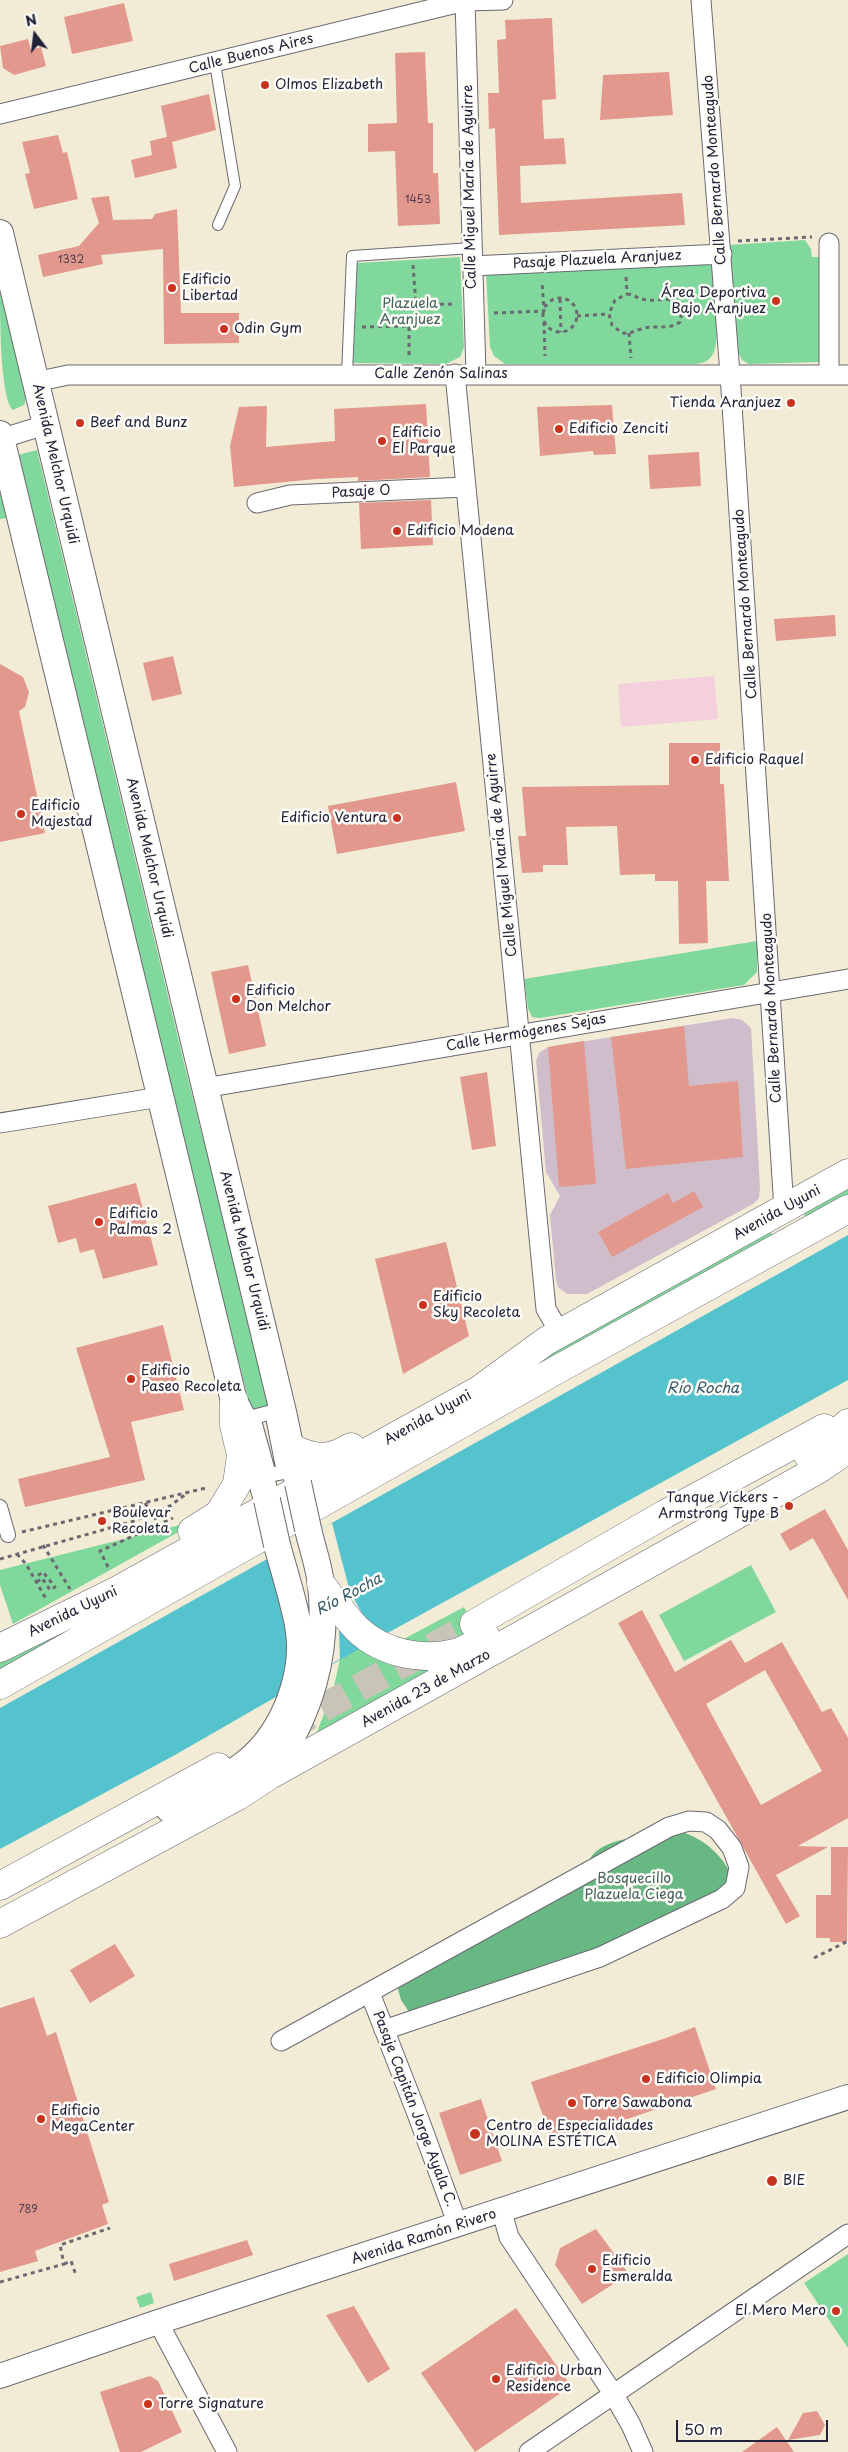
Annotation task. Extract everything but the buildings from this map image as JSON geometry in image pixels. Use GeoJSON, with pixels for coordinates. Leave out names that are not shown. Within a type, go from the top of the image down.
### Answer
{"type":"FeatureCollection","features":[{"type":"Feature","properties":{"kind":"main road","name":"Avenida Melchor Urquidi"},"geometry":{"type":"LineString","coordinates":[[0,233],[291,1448],[321,1584],[322,1644],[318,1672],[295,1735],[270,1776]]}},
{"type":"Feature","properties":{"kind":"main road"},"geometry":{"type":"LineString","coordinates":[[0,437],[160,1097],[243,1409],[244,1422],[267,1500],[298,1626],[299,1659],[295,1686],[287,1705],[265,1743],[248,1761],[222,1781],[15,1892],[0,1898]]}},
{"type":"Feature","properties":{"kind":"main road","name":"Avenida Uyuni"},"geometry":{"type":"LineString","coordinates":[[0,1648],[52,1611],[118,1590],[478,1390],[553,1337],[848,1173]]}},
{"type":"Feature","properties":{"kind":"main road","name":"Avenida Uyuni"},"geometry":{"type":"LineString","coordinates":[[0,1685],[560,1368],[848,1209]]}},
{"type":"Feature","properties":{"kind":"main road"},"geometry":{"type":"LineString","coordinates":[[291,1448],[318,1458],[337,1456],[493,1366],[553,1337]]}},
{"type":"Feature","properties":{"kind":"main road"},"geometry":{"type":"LineString","coordinates":[[52,1611],[75,1595],[219,1514],[234,1491],[240,1473],[241,1455],[234,1425],[243,1409]]}},
{"type":"Feature","properties":{"kind":"main road"},"geometry":{"type":"LineString","coordinates":[[474,1624],[665,1514],[848,1415]]}},
{"type":"Feature","properties":{"kind":"main road"},"geometry":{"type":"LineString","coordinates":[[321,1584],[358,1630],[384,1647],[402,1653],[426,1656],[460,1652],[821,1448],[848,1423]]}},
{"type":"Feature","properties":{"kind":"main road","name":"Avenida 23 de Marzo"},"geometry":{"type":"LineString","coordinates":[[0,1924],[238,1796],[270,1776],[819,1469],[848,1449]]}},
{"type":"Feature","properties":{"kind":"main road"},"geometry":{"type":"LineString","coordinates":[[0,1886],[218,1767]]}},
{"type":"Feature","properties":{"kind":"street","name":"Calle Buenos Aires"},"geometry":{"type":"LineString","coordinates":[[0,114],[465,1],[503,0]]}},
{"type":"Feature","properties":{"kind":"street","name":"Calle Bernardo Monteagudo"},"geometry":{"type":"LineString","coordinates":[[702,0],[730,374],[784,1209]]}},
{"type":"Feature","properties":{"kind":"street","name":"Calle Miguel María de Aguirre"},"geometry":{"type":"LineString","coordinates":[[465,1],[476,374]]}},
{"type":"Feature","properties":{"kind":"street"},"geometry":{"type":"LineString","coordinates":[[829,243],[829,375]]}},
{"type":"Feature","properties":{"kind":"street","name":"Pasaje Plazuela Aranjuez"},"geometry":{"type":"LineString","coordinates":[[472,257],[721,248]]}},
{"type":"Feature","properties":{"kind":"street","name":"Calle Miguel María de Aguirre"},"geometry":{"type":"LineString","coordinates":[[456,374],[465,487],[546,1309],[553,1337]]}},
{"type":"Feature","properties":{"kind":"street","name":"Calle Zenón Salinas"},"geometry":{"type":"LineString","coordinates":[[35,382],[68,375],[848,375]]}},
{"type":"Feature","properties":{"kind":"street"},"geometry":{"type":"LineString","coordinates":[[0,437],[45,425]]}},
{"type":"Feature","properties":{"kind":"street","name":"Pasaje O"},"geometry":{"type":"LineString","coordinates":[[257,503],[290,495],[465,487]]}},
{"type":"Feature","properties":{"kind":"street","name":"Calle Hermógenes Sejas"},"geometry":{"type":"LineString","coordinates":[[204,1088],[848,979]]}},
{"type":"Feature","properties":{"kind":"street"},"geometry":{"type":"LineString","coordinates":[[0,1123],[160,1097]]}},
{"type":"Feature","properties":{"kind":"street"},"geometry":{"type":"LineString","coordinates":[[0,1507],[8,1535]]}},
{"type":"Feature","properties":{"kind":"street"},"geometry":{"type":"LineString","coordinates":[[281,2041],[669,1827],[689,1820],[706,1822],[718,1830],[732,1848],[739,1867],[735,1888],[722,1899],[600,1957],[384,2030]]}},
{"type":"Feature","properties":{"kind":"street","name":"Pasaje Capitán Jorge Ayala C."},"geometry":{"type":"LineString","coordinates":[[370,1993],[458,2226]]}},
{"type":"Feature","properties":{"kind":"street","name":"Avenida Ramón Rivero"},"geometry":{"type":"LineString","coordinates":[[0,2376],[158,2322],[502,2212],[848,2098]]}},
{"type":"Feature","properties":{"kind":"street"},"geometry":{"type":"LineString","coordinates":[[502,2212],[509,2236],[614,2394],[643,2452]]}},
{"type":"Feature","properties":{"kind":"street"},"geometry":{"type":"LineString","coordinates":[[530,2452],[848,2234]]}},
{"type":"Feature","properties":{"kind":"street"},"geometry":{"type":"LineString","coordinates":[[158,2322],[227,2452]]}},
{"type":"Feature","properties":{"kind":"lane"},"geometry":{"type":"LineString","coordinates":[[215,63],[235,186],[218,225]]}},
{"type":"Feature","properties":{"kind":"lane","name":"Pasaje Plazuela Aranjuez"},"geometry":{"type":"LineString","coordinates":[[347,374],[352,256],[412,252],[472,257]]}},
{"type":"Feature","properties":{"kind":"path"},"geometry":{"type":"LineString","coordinates":[[721,248],[811,236],[829,243]]}},
{"type":"Feature","properties":{"kind":"path"},"geometry":{"type":"LineString","coordinates":[[412,252],[416,305]]}},
{"type":"Feature","properties":{"kind":"path"},"geometry":{"type":"LineString","coordinates":[[626,268],[627,294]]}},
{"type":"Feature","properties":{"kind":"path"},"geometry":{"type":"LineString","coordinates":[[542,273],[546,360]]}},
{"type":"Feature","properties":{"kind":"path"},"geometry":{"type":"LineString","coordinates":[[627,294],[634,294],[643,300],[670,299],[679,304],[682,312],[680,322],[673,327],[641,328],[629,334],[616,330],[608,314],[610,307],[615,300],[627,294]]}},
{"type":"Feature","properties":{"kind":"path"},"geometry":{"type":"LineString","coordinates":[[494,313],[544,310],[550,302],[560,298]]}},
{"type":"Feature","properties":{"kind":"path"},"geometry":{"type":"LineString","coordinates":[[544,321],[551,330],[561,332],[570,329],[577,316],[574,306],[560,298]]}},
{"type":"Feature","properties":{"kind":"path"},"geometry":{"type":"LineString","coordinates":[[560,298],[561,332]]}},
{"type":"Feature","properties":{"kind":"path"},"geometry":{"type":"LineString","coordinates":[[404,326],[402,306],[454,304]]}},
{"type":"Feature","properties":{"kind":"path"},"geometry":{"type":"LineString","coordinates":[[682,312],[708,312]]}},
{"type":"Feature","properties":{"kind":"path"},"geometry":{"type":"LineString","coordinates":[[577,316],[608,314]]}},
{"type":"Feature","properties":{"kind":"path"},"geometry":{"type":"LineString","coordinates":[[349,328],[408,326],[409,358]]}},
{"type":"Feature","properties":{"kind":"path"},"geometry":{"type":"LineString","coordinates":[[629,334],[631,359]]}},
{"type":"Feature","properties":{"kind":"path"},"geometry":{"type":"LineString","coordinates":[[44,826],[72,820]]}},
{"type":"Feature","properties":{"kind":"path"},"geometry":{"type":"LineString","coordinates":[[8,1535],[209,1488],[204,1493]]}},
{"type":"Feature","properties":{"kind":"path"},"geometry":{"type":"LineString","coordinates":[[0,1559],[43,1545],[131,1522],[170,1506],[188,1492]]}},
{"type":"Feature","properties":{"kind":"path"},"geometry":{"type":"LineString","coordinates":[[145,1503],[166,1535]]}},
{"type":"Feature","properties":{"kind":"path"},"geometry":{"type":"LineString","coordinates":[[108,1567],[100,1551],[174,1517]]}},
{"type":"Feature","properties":{"kind":"path"},"geometry":{"type":"LineString","coordinates":[[43,1545],[70,1589]]}},
{"type":"Feature","properties":{"kind":"path"},"geometry":{"type":"LineString","coordinates":[[17,1554],[26,1564],[52,1611]]}},
{"type":"Feature","properties":{"kind":"path"},"geometry":{"type":"LineString","coordinates":[[37,1576],[43,1572],[55,1587],[50,1590],[42,1578],[37,1582]]}},
{"type":"Feature","properties":{"kind":"path"},"geometry":{"type":"LineString","coordinates":[[814,1958],[848,1941]]}},
{"type":"Feature","properties":{"kind":"path"},"geometry":{"type":"LineString","coordinates":[[64,2264],[60,2245],[110,2228]]}},
{"type":"Feature","properties":{"kind":"path"},"geometry":{"type":"LineString","coordinates":[[0,2282],[72,2261],[76,2275]]}},
{"type":"Feature","properties":{"kind":"shaded area"},"geometry":{"type":"Polygon","coordinates":[[[714,676],[718,719],[621,727],[618,684],[714,676]]]}},
{"type":"Feature","properties":{"kind":"shaded area"},"geometry":{"type":"Polygon","coordinates":[[[733,1018],[742,1020],[751,1028],[760,1187],[759,1198],[753,1204],[587,1294],[567,1294],[558,1287],[556,1280],[550,1215],[560,1196],[546,1172],[536,1061],[539,1053],[548,1047],[733,1018]]]}},
{"type":"Feature","properties":{"kind":"green space","name":"Área Deportiva Bajo Aranjuez"},"geometry":{"type":"Polygon","coordinates":[[[805,240],[811,249],[812,257],[821,257],[820,362],[749,364],[742,360],[735,345],[729,245],[805,240]]]}},
{"type":"Feature","properties":{"kind":"green space","name":"Plazuela Aranjuez"},"geometry":{"type":"Polygon","coordinates":[[[460,257],[464,347],[460,357],[446,364],[353,363],[357,263],[460,257]]]}},
{"type":"Feature","properties":{"kind":"green space"},"geometry":{"type":"Polygon","coordinates":[[[711,262],[717,334],[714,352],[711,358],[704,362],[695,364],[505,364],[494,356],[490,347],[486,272],[711,262]]]}},
{"type":"Feature","properties":{"kind":"green space"},"geometry":{"type":"Polygon","coordinates":[[[0,290],[26,399],[24,405],[13,410],[5,390],[3,373],[0,290]]]}},
{"type":"Feature","properties":{"kind":"green space"},"geometry":{"type":"Polygon","coordinates":[[[37,450],[185,1067],[272,1412],[253,1417],[175,1113],[18,455],[37,450]]]}},
{"type":"Feature","properties":{"kind":"green space"},"geometry":{"type":"Polygon","coordinates":[[[0,487],[8,518],[0,519],[0,487]]]}},
{"type":"Feature","properties":{"kind":"green space"},"geometry":{"type":"Polygon","coordinates":[[[757,941],[757,972],[744,985],[540,1018],[532,1017],[528,1008],[524,979],[757,941]]]}},
{"type":"Feature","properties":{"kind":"green space"},"geometry":{"type":"Polygon","coordinates":[[[848,1184],[848,1194],[806,1218],[801,1210],[848,1184]]]}},
{"type":"Feature","properties":{"kind":"green space"},"geometry":{"type":"Polygon","coordinates":[[[769,1228],[773,1236],[502,1387],[560,1345],[769,1228]]]}},
{"type":"Feature","properties":{"kind":"green space"},"geometry":{"type":"Polygon","coordinates":[[[200,1520],[13,1624],[0,1585],[0,1570],[200,1520]]]}},
{"type":"Feature","properties":{"kind":"green space"},"geometry":{"type":"Polygon","coordinates":[[[256,1524],[0,1672],[0,1663],[256,1524]]]}},
{"type":"Feature","properties":{"kind":"green space"},"geometry":{"type":"Polygon","coordinates":[[[751,1565],[776,1612],[684,1661],[659,1615],[751,1565]]]}},
{"type":"Feature","properties":{"kind":"green space"},"geometry":{"type":"Polygon","coordinates":[[[464,1607],[479,1634],[445,1647],[398,1642],[464,1607]]]}},
{"type":"Feature","properties":{"kind":"green space"},"geometry":{"type":"Polygon","coordinates":[[[363,1646],[456,1660],[315,1737],[333,1691],[340,1659],[363,1646]]]}},
{"type":"Feature","properties":{"kind":"green space","name":"Bosquecillo Plazuela Ciega"},"geometry":{"type":"Polygon","coordinates":[[[685,1833],[707,1845],[719,1856],[733,1877],[731,1887],[602,1960],[411,2015],[401,2000],[397,1985],[587,1876],[590,1859],[599,1849],[621,1840],[685,1833]]]}},
{"type":"Feature","properties":{"kind":"green space","name":"El Mero Mero"},"geometry":{"type":"Polygon","coordinates":[[[848,2254],[848,2348],[804,2283],[848,2254]]]}},
{"type":"Feature","properties":{"kind":"green space"},"geometry":{"type":"Polygon","coordinates":[[[151,2292],[154,2303],[140,2308],[136,2297],[151,2292]]]}},
{"type":"Feature","properties":{"kind":"water","name":"Río Rocha"},"geometry":{"type":"Polygon","coordinates":[[[848,1235],[848,1380],[373,1641],[175,1755],[0,1849],[0,1708],[848,1235]]]}},
{"type":"Feature","properties":{"kind":"pier"},"geometry":{"type":"Polygon","coordinates":[[[332,1523],[350,1592],[363,1615],[373,1626],[339,1629],[340,1659],[304,1680],[287,1662],[286,1622],[290,1546],[332,1523]]]}},
{"type":"Feature","properties":{"kind":"tunnel"},"geometry":{"type":"LineString","coordinates":[[285,1729],[474,1624]]}},
{"type":"Feature","properties":{"kind":"place","name":"Olmos Elizabeth"},"geometry":{"type":"Point","coordinates":[265,85]}},
{"type":"Feature","properties":{"kind":"place","name":"Edificio Libertad"},"geometry":{"type":"Point","coordinates":[172,288]}},
{"type":"Feature","properties":{"kind":"place","name":"Área Deportiva Bajo Aranjuez"},"geometry":{"type":"Point","coordinates":[776,301]}},
{"type":"Feature","properties":{"kind":"place","name":"Odin Gym"},"geometry":{"type":"Point","coordinates":[224,329]}},
{"type":"Feature","properties":{"kind":"place","name":"Tienda Aranjuez"},"geometry":{"type":"Point","coordinates":[791,403]}},
{"type":"Feature","properties":{"kind":"place","name":"Beef and Bunz"},"geometry":{"type":"Point","coordinates":[80,423]}},
{"type":"Feature","properties":{"kind":"place","name":"Edificio Zenciti"},"geometry":{"type":"Point","coordinates":[559,429]}},
{"type":"Feature","properties":{"kind":"place","name":"Edificio El Parque"},"geometry":{"type":"Point","coordinates":[382,441]}},
{"type":"Feature","properties":{"kind":"place","name":"Edificio Modena"},"geometry":{"type":"Point","coordinates":[397,531]}},
{"type":"Feature","properties":{"kind":"place","name":"Edificio Raquel"},"geometry":{"type":"Point","coordinates":[695,760]}},
{"type":"Feature","properties":{"kind":"place","name":"Edificio Majestad"},"geometry":{"type":"Point","coordinates":[21,814]}},
{"type":"Feature","properties":{"kind":"place","name":"Edificio Ventura"},"geometry":{"type":"Point","coordinates":[397,818]}},
{"type":"Feature","properties":{"kind":"place","name":"Edificio Don Melchor"},"geometry":{"type":"Point","coordinates":[236,999]}},
{"type":"Feature","properties":{"kind":"place","name":"Edificio Palmas 2"},"geometry":{"type":"Point","coordinates":[99,1222]}},
{"type":"Feature","properties":{"kind":"place","name":"Edificio Sky Recoleta"},"geometry":{"type":"Point","coordinates":[423,1305]}},
{"type":"Feature","properties":{"kind":"place","name":"Edificio Paseo Recoleta"},"geometry":{"type":"Point","coordinates":[131,1379]}},
{"type":"Feature","properties":{"kind":"place","name":"Tanque Vickers - Armstrong Type B"},"geometry":{"type":"Point","coordinates":[789,1506]}},
{"type":"Feature","properties":{"kind":"place","name":"Boulevar Recoleta"},"geometry":{"type":"Point","coordinates":[102,1521]}},
{"type":"Feature","properties":{"kind":"place","name":"Edificio Olimpia"},"geometry":{"type":"Point","coordinates":[646,2079]}},
{"type":"Feature","properties":{"kind":"place","name":"Torre Sawabona"},"geometry":{"type":"Point","coordinates":[572,2103]}},
{"type":"Feature","properties":{"kind":"place","name":"Edificio MegaCenter"},"geometry":{"type":"Point","coordinates":[41,2119]}},
{"type":"Feature","properties":{"kind":"place","name":"Centro de Especialidades MOLINA ESTÉTICA"},"geometry":{"type":"Point","coordinates":[475,2134]}},
{"type":"Feature","properties":{"kind":"place","name":"BIE"},"geometry":{"type":"Point","coordinates":[772,2181]}},
{"type":"Feature","properties":{"kind":"place","name":"Edificio Esmeralda"},"geometry":{"type":"Point","coordinates":[592,2269]}},
{"type":"Feature","properties":{"kind":"place","name":"El Mero Mero"},"geometry":{"type":"Point","coordinates":[836,2311]}},
{"type":"Feature","properties":{"kind":"place","name":"Edificio Urban Residence"},"geometry":{"type":"Point","coordinates":[496,2379]}},
{"type":"Feature","properties":{"kind":"place","name":"Torre Signature"},"geometry":{"type":"Point","coordinates":[148,2404]}}]}
